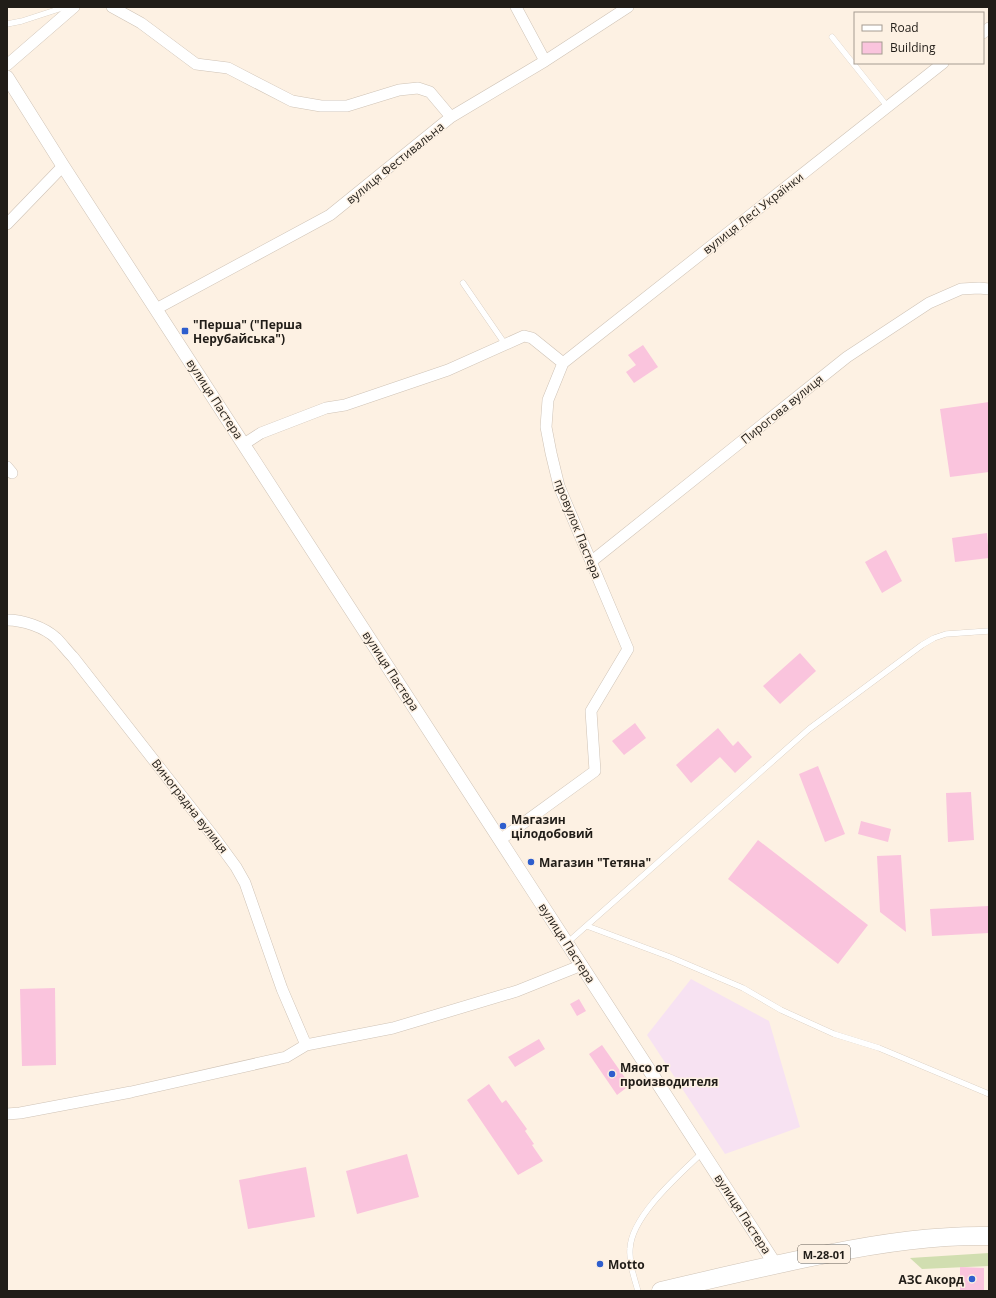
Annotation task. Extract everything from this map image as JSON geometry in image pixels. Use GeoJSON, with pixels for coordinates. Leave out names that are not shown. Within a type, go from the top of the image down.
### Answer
{"type":"FeatureCollection","features":[{"type":"Feature","properties":{"kind":"highway","name":"М-28-01"},"geometry":{"type":"LineString","coordinates":[[662,1291],[775,1264],[869,1246],[915,1239],[989,1236]]}},
{"type":"Feature","properties":{"kind":"street"},"geometry":{"type":"LineString","coordinates":[[7,65],[74,7]]}},
{"type":"Feature","properties":{"kind":"street"},"geometry":{"type":"LineString","coordinates":[[112,7],[141,23],[196,64],[228,68],[292,101],[321,106],[347,106],[399,90],[418,88],[430,92],[451,117]]}},
{"type":"Feature","properties":{"kind":"street"},"geometry":{"type":"LineString","coordinates":[[516,7],[545,61]]}},
{"type":"Feature","properties":{"kind":"street","name":"вулиця Фестивальна"},"geometry":{"type":"LineString","coordinates":[[156,309],[330,215],[451,117],[545,61],[628,7]]}},
{"type":"Feature","properties":{"kind":"street","name":"вулиця Лесі Українки"},"geometry":{"type":"LineString","coordinates":[[563,363],[942,64]]}},
{"type":"Feature","properties":{"kind":"street","name":"вулиця Пастера"},"geometry":{"type":"LineString","coordinates":[[7,77],[63,166],[775,1264]]}},
{"type":"Feature","properties":{"kind":"street"},"geometry":{"type":"LineString","coordinates":[[7,224],[63,166]]}},
{"type":"Feature","properties":{"kind":"street","name":"Пирогова вулиця"},"geometry":{"type":"LineString","coordinates":[[592,561],[847,357],[929,303],[962,289],[989,289]]}},
{"type":"Feature","properties":{"kind":"street"},"geometry":{"type":"LineString","coordinates":[[244,444],[260,433],[326,408],[345,405],[448,370],[524,336],[532,338],[563,363]]}},
{"type":"Feature","properties":{"kind":"street","name":"провулок Пастера"},"geometry":{"type":"LineString","coordinates":[[500,840],[595,771],[592,711],[628,650],[592,561],[559,486],[551,453],[546,427],[548,400],[563,363]]}},
{"type":"Feature","properties":{"kind":"street","name":"Виноградна вулиця"},"geometry":{"type":"LineString","coordinates":[[7,620],[15,620],[33,624],[56,637],[184,798],[236,867],[245,883],[282,989],[306,1045]]}},
{"type":"Feature","properties":{"kind":"street"},"geometry":{"type":"LineString","coordinates":[[7,1114],[20,1113],[131,1092],[286,1057],[306,1045],[393,1028],[517,991],[582,966]]}},
{"type":"Feature","properties":{"kind":"lane"},"geometry":{"type":"LineString","coordinates":[[7,24],[22,21],[65,7]]}},
{"type":"Feature","properties":{"kind":"lane"},"geometry":{"type":"LineString","coordinates":[[832,37],[887,106]]}},
{"type":"Feature","properties":{"kind":"lane"},"geometry":{"type":"LineString","coordinates":[[463,283],[505,344]]}},
{"type":"Feature","properties":{"kind":"lane"},"geometry":{"type":"LineString","coordinates":[[567,943],[809,729],[922,645],[934,638],[946,634],[989,631]]}},
{"type":"Feature","properties":{"kind":"lane"},"geometry":{"type":"LineString","coordinates":[[587,926],[670,957],[743,988],[781,1010],[834,1034],[879,1048],[989,1094]]}},
{"type":"Feature","properties":{"kind":"lane"},"geometry":{"type":"LineString","coordinates":[[638,1291],[631,1265],[630,1250],[633,1234],[640,1220],[660,1193],[703,1152]]}},
{"type":"Feature","properties":{"kind":"shaded area"},"geometry":{"type":"Polygon","coordinates":[[[691,979],[769,1021],[800,1127],[725,1154],[647,1035],[691,979]]]}},
{"type":"Feature","properties":{"kind":"green space"},"geometry":{"type":"Polygon","coordinates":[[[989,1253],[989,1266],[922,1269],[910,1258],[989,1253]]]}},
{"type":"Feature","properties":{"kind":"building"},"geometry":{"type":"Polygon","coordinates":[[[643,345],[658,367],[634,383],[626,372],[636,365],[628,355],[643,345]]]}},
{"type":"Feature","properties":{"kind":"building"},"geometry":{"type":"Polygon","coordinates":[[[989,402],[989,472],[950,477],[940,409],[989,402]]]}},
{"type":"Feature","properties":{"kind":"building"},"geometry":{"type":"Polygon","coordinates":[[[987,533],[989,558],[955,562],[952,538],[987,533]]]}},
{"type":"Feature","properties":{"kind":"building"},"geometry":{"type":"Polygon","coordinates":[[[886,550],[902,581],[882,593],[865,562],[886,550]]]}},
{"type":"Feature","properties":{"kind":"building"},"geometry":{"type":"Polygon","coordinates":[[[800,653],[816,671],[780,704],[763,686],[800,653]]]}},
{"type":"Feature","properties":{"kind":"building"},"geometry":{"type":"Polygon","coordinates":[[[635,723],[646,738],[624,755],[612,741],[635,723]]]}},
{"type":"Feature","properties":{"kind":"building"},"geometry":{"type":"Polygon","coordinates":[[[718,728],[733,746],[738,741],[752,757],[735,773],[720,757],[691,783],[676,765],[718,728]]]}},
{"type":"Feature","properties":{"kind":"building"},"geometry":{"type":"Polygon","coordinates":[[[818,766],[845,834],[825,842],[799,774],[818,766]]]}},
{"type":"Feature","properties":{"kind":"building"},"geometry":{"type":"Polygon","coordinates":[[[971,792],[974,840],[948,842],[946,793],[971,792]]]}},
{"type":"Feature","properties":{"kind":"building"},"geometry":{"type":"Polygon","coordinates":[[[861,821],[891,829],[888,842],[858,834],[861,821]]]}},
{"type":"Feature","properties":{"kind":"building"},"geometry":{"type":"Polygon","coordinates":[[[758,840],[868,925],[838,964],[728,879],[758,840]]]}},
{"type":"Feature","properties":{"kind":"building"},"geometry":{"type":"Polygon","coordinates":[[[901,855],[906,932],[880,912],[877,856],[901,855]]]}},
{"type":"Feature","properties":{"kind":"building"},"geometry":{"type":"Polygon","coordinates":[[[988,906],[989,933],[932,936],[930,909],[988,906]]]}},
{"type":"Feature","properties":{"kind":"building"},"geometry":{"type":"Polygon","coordinates":[[[55,988],[56,1065],[22,1066],[20,989],[55,988]]]}},
{"type":"Feature","properties":{"kind":"building"},"geometry":{"type":"Polygon","coordinates":[[[579,999],[586,1011],[577,1016],[570,1004],[579,999]]]}},
{"type":"Feature","properties":{"kind":"building"},"geometry":{"type":"Polygon","coordinates":[[[539,1039],[545,1049],[515,1067],[508,1057],[539,1039]]]}},
{"type":"Feature","properties":{"kind":"building","name":"Мясо от производителя"},"geometry":{"type":"Polygon","coordinates":[[[602,1045],[630,1085],[617,1095],[589,1054],[602,1045]]]}},
{"type":"Feature","properties":{"kind":"building"},"geometry":{"type":"Polygon","coordinates":[[[489,1084],[502,1103],[506,1100],[527,1129],[525,1131],[534,1144],[532,1145],[543,1161],[518,1175],[467,1100],[489,1084]]]}},
{"type":"Feature","properties":{"kind":"building"},"geometry":{"type":"Polygon","coordinates":[[[407,1154],[419,1197],[357,1214],[346,1171],[407,1154]]]}},
{"type":"Feature","properties":{"kind":"building"},"geometry":{"type":"Polygon","coordinates":[[[306,1167],[315,1217],[248,1229],[239,1180],[306,1167]]]}},
{"type":"Feature","properties":{"kind":"building","name":"АЗС Акорд"},"geometry":{"type":"Polygon","coordinates":[[[960,1267],[984,1268],[984,1291],[960,1291],[960,1267]]]}},
{"type":"Feature","properties":{"kind":"place","name":"\"Перша\" (\"Перша Нерубайська\")"},"geometry":{"type":"Point","coordinates":[185,331]}},
{"type":"Feature","properties":{"kind":"place","name":"Магазин цілодобовий"},"geometry":{"type":"Point","coordinates":[503,826]}},
{"type":"Feature","properties":{"kind":"place","name":"Магазин \"Тетяна\""},"geometry":{"type":"Point","coordinates":[531,862]}},
{"type":"Feature","properties":{"kind":"place","name":"Мясо от производителя"},"geometry":{"type":"Point","coordinates":[612,1074]}},
{"type":"Feature","properties":{"kind":"place","name":"Motto"},"geometry":{"type":"Point","coordinates":[600,1264]}},
{"type":"Feature","properties":{"kind":"place","name":"АЗС Акорд"},"geometry":{"type":"Point","coordinates":[972,1279]}}]}
